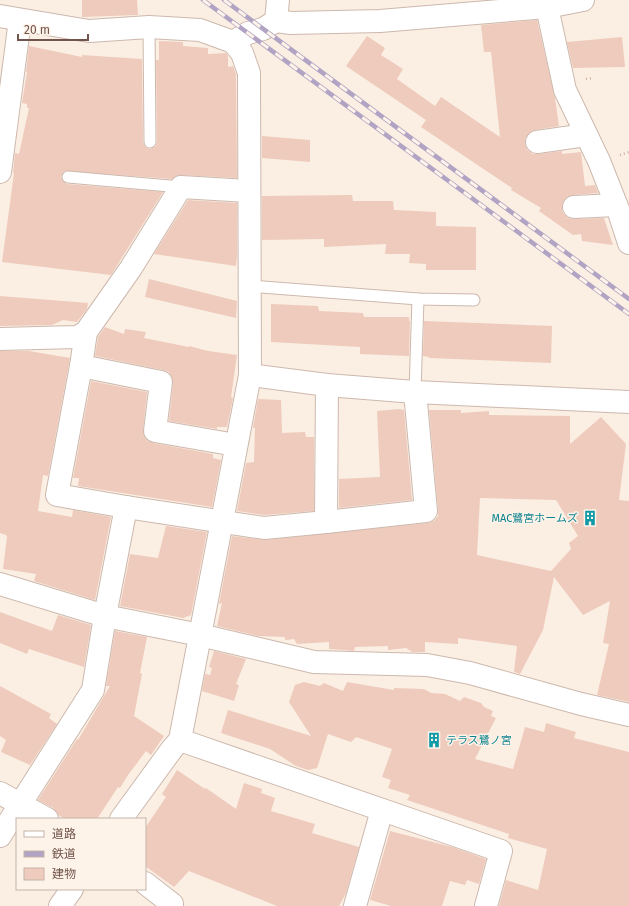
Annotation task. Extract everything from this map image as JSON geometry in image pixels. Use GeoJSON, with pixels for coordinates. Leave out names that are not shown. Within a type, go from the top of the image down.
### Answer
{"type":"FeatureCollection","features":[{"type":"Feature","properties":{"kind":"street"},"geometry":{"type":"LineString","coordinates":[[276,21],[278,0]]}},
{"type":"Feature","properties":{"kind":"street"},"geometry":{"type":"LineString","coordinates":[[233,42],[248,32],[263,29],[276,21],[291,23],[380,21],[446,7],[547,6],[583,0]]}},
{"type":"Feature","properties":{"kind":"street"},"geometry":{"type":"LineString","coordinates":[[547,6],[565,90],[599,161],[629,243]]}},
{"type":"Feature","properties":{"kind":"street"},"geometry":{"type":"LineString","coordinates":[[0,172],[10,18],[89,31],[149,27],[200,30],[233,42],[242,53],[249,74],[250,162],[248,191],[250,375],[180,740],[122,818]]}},
{"type":"Feature","properties":{"kind":"street"},"geometry":{"type":"LineString","coordinates":[[537,142],[586,135]]}},
{"type":"Feature","properties":{"kind":"street"},"geometry":{"type":"LineString","coordinates":[[0,340],[77,337],[86,332],[131,268],[181,187],[248,191]]}},
{"type":"Feature","properties":{"kind":"street"},"geometry":{"type":"LineString","coordinates":[[574,207],[616,205]]}},
{"type":"Feature","properties":{"kind":"street"},"geometry":{"type":"LineString","coordinates":[[86,332],[57,495],[126,508],[264,528],[426,511],[415,392]]}},
{"type":"Feature","properties":{"kind":"street"},"geometry":{"type":"LineString","coordinates":[[81,366],[161,382],[155,431],[236,445]]}},
{"type":"Feature","properties":{"kind":"street"},"geometry":{"type":"LineString","coordinates":[[250,375],[327,385],[415,392],[629,402]]}},
{"type":"Feature","properties":{"kind":"street"},"geometry":{"type":"LineString","coordinates":[[326,522],[327,385]]}},
{"type":"Feature","properties":{"kind":"street"},"geometry":{"type":"LineString","coordinates":[[0,836],[94,690],[105,616],[126,508]]}},
{"type":"Feature","properties":{"kind":"street"},"geometry":{"type":"LineString","coordinates":[[0,584],[105,616],[200,635],[314,662],[427,665],[470,673],[581,704],[629,715]]}},
{"type":"Feature","properties":{"kind":"street"},"geometry":{"type":"LineString","coordinates":[[180,740],[501,851],[486,906]]}},
{"type":"Feature","properties":{"kind":"street"},"geometry":{"type":"LineString","coordinates":[[0,793],[45,818]]}},
{"type":"Feature","properties":{"kind":"street"},"geometry":{"type":"LineString","coordinates":[[355,906],[382,810]]}},
{"type":"Feature","properties":{"kind":"street"},"geometry":{"type":"LineString","coordinates":[[146,884],[172,904],[170,906]]}},
{"type":"Feature","properties":{"kind":"street"},"geometry":{"type":"LineString","coordinates":[[60,906],[71,890]]}},
{"type":"Feature","properties":{"kind":"lane"},"geometry":{"type":"LineString","coordinates":[[149,27],[150,142]]}},
{"type":"Feature","properties":{"kind":"lane"},"geometry":{"type":"LineString","coordinates":[[68,177],[181,187]]}},
{"type":"Feature","properties":{"kind":"lane"},"geometry":{"type":"LineString","coordinates":[[249,286],[418,299],[474,300]]}},
{"type":"Feature","properties":{"kind":"lane"},"geometry":{"type":"LineString","coordinates":[[415,392],[418,299]]}},
{"type":"Feature","properties":{"kind":"building"},"geometry":{"type":"Polygon","coordinates":[[[82,0],[137,0],[138,15],[82,17],[82,0]]]}},
{"type":"Feature","properties":{"kind":"building"},"geometry":{"type":"Polygon","coordinates":[[[537,20],[555,98],[559,126],[530,132],[525,138],[527,150],[533,154],[562,151],[562,154],[581,152],[585,186],[595,185],[598,193],[568,196],[563,202],[563,213],[568,218],[574,219],[604,218],[613,245],[582,241],[581,234],[573,235],[539,211],[541,208],[511,190],[512,188],[421,127],[426,120],[346,66],[367,36],[385,48],[381,55],[403,69],[397,79],[435,106],[441,97],[500,137],[491,52],[484,52],[481,25],[537,20]]]}},
{"type":"Feature","properties":{"kind":"building"},"geometry":{"type":"Polygon","coordinates":[[[622,37],[625,67],[573,68],[567,42],[622,37]]]}},
{"type":"Feature","properties":{"kind":"building"},"geometry":{"type":"Polygon","coordinates":[[[159,41],[183,42],[183,46],[208,48],[208,54],[226,53],[228,56],[228,67],[233,66],[236,74],[237,178],[182,175],[176,176],[172,179],[65,171],[61,177],[67,184],[163,192],[111,275],[2,262],[14,173],[15,153],[19,154],[29,108],[27,108],[27,104],[22,103],[29,46],[82,57],[82,55],[142,59],[143,142],[146,148],[150,149],[156,146],[157,142],[156,60],[159,60],[159,41]]]}},
{"type":"Feature","properties":{"kind":"building"},"geometry":{"type":"Polygon","coordinates":[[[262,136],[310,140],[310,162],[262,158],[262,136]]]}},
{"type":"Feature","properties":{"kind":"building"},"geometry":{"type":"Polygon","coordinates":[[[352,195],[353,201],[393,201],[394,210],[436,212],[436,226],[476,227],[476,270],[426,270],[426,264],[409,263],[410,254],[385,254],[386,244],[324,247],[324,239],[262,240],[262,196],[352,195]]]}},
{"type":"Feature","properties":{"kind":"building"},"geometry":{"type":"Polygon","coordinates":[[[188,200],[237,203],[236,266],[154,254],[188,200]]]}},
{"type":"Feature","properties":{"kind":"building"},"geometry":{"type":"Polygon","coordinates":[[[149,279],[237,301],[236,318],[145,297],[149,279]]]}},
{"type":"Feature","properties":{"kind":"building"},"geometry":{"type":"Polygon","coordinates":[[[0,296],[88,303],[87,309],[77,322],[63,320],[52,325],[0,326],[0,296]]]}},
{"type":"Feature","properties":{"kind":"building"},"geometry":{"type":"Polygon","coordinates":[[[271,304],[318,306],[319,311],[363,313],[364,317],[409,317],[409,356],[360,354],[360,347],[271,342],[271,304]]]}},
{"type":"Feature","properties":{"kind":"building"},"geometry":{"type":"Polygon","coordinates":[[[424,321],[552,326],[551,363],[429,358],[423,356],[424,321]]]}},
{"type":"Feature","properties":{"kind":"building"},"geometry":{"type":"Polygon","coordinates":[[[105,327],[124,334],[125,329],[146,332],[144,338],[208,351],[237,355],[231,397],[233,398],[227,427],[217,427],[217,429],[169,421],[173,384],[172,377],[169,372],[95,356],[98,337],[105,327]]]}},
{"type":"Feature","properties":{"kind":"building"},"geometry":{"type":"Polygon","coordinates":[[[0,351],[29,351],[70,358],[48,476],[43,475],[38,511],[72,517],[73,510],[111,517],[95,600],[34,581],[36,574],[3,569],[7,537],[6,535],[0,533],[0,351]]]}},
{"type":"Feature","properties":{"kind":"building"},"geometry":{"type":"Polygon","coordinates":[[[91,381],[147,392],[143,430],[147,441],[213,454],[213,458],[221,460],[212,507],[78,486],[79,478],[73,478],[91,381]]]}},
{"type":"Feature","properties":{"kind":"building"},"geometry":{"type":"Polygon","coordinates":[[[258,399],[281,400],[282,433],[305,432],[306,437],[314,437],[314,511],[264,515],[237,511],[246,463],[254,462],[255,428],[253,428],[258,399]]]}},
{"type":"Feature","properties":{"kind":"building"},"geometry":{"type":"Polygon","coordinates":[[[404,410],[412,500],[339,508],[339,479],[380,477],[377,411],[404,410]]]}},
{"type":"Feature","properties":{"kind":"building"},"geometry":{"type":"Polygon","coordinates":[[[429,410],[461,410],[461,413],[489,411],[489,415],[570,416],[570,444],[601,417],[626,444],[619,500],[629,501],[629,702],[597,695],[609,644],[603,643],[610,601],[583,615],[554,577],[543,630],[520,674],[514,672],[517,646],[458,638],[458,644],[425,642],[425,652],[412,652],[406,648],[388,650],[388,646],[355,647],[354,651],[329,649],[329,642],[297,644],[294,639],[285,640],[285,637],[258,636],[217,626],[222,603],[219,604],[232,536],[265,540],[427,523],[434,521],[438,516],[429,410]],[[480,498],[477,555],[551,571],[571,549],[569,543],[578,536],[556,500],[480,498]]]}},
{"type":"Feature","properties":{"kind":"building"},"geometry":{"type":"Polygon","coordinates":[[[166,526],[207,532],[191,615],[183,618],[120,606],[130,554],[158,558],[166,526]]]}},
{"type":"Feature","properties":{"kind":"building"},"geometry":{"type":"Polygon","coordinates":[[[0,612],[52,631],[58,615],[91,625],[84,667],[29,649],[27,654],[0,643],[0,612]]]}},
{"type":"Feature","properties":{"kind":"building"},"geometry":{"type":"Polygon","coordinates":[[[115,631],[147,637],[134,716],[164,736],[151,755],[146,751],[120,788],[118,787],[98,818],[64,818],[58,815],[53,808],[38,800],[77,739],[78,740],[110,686],[106,686],[115,631]]]}},
{"type":"Feature","properties":{"kind":"building"},"geometry":{"type":"Polygon","coordinates":[[[214,651],[246,659],[236,684],[239,685],[234,701],[202,691],[205,674],[210,675],[212,668],[209,667],[214,651]]]}},
{"type":"Feature","properties":{"kind":"building"},"geometry":{"type":"Polygon","coordinates":[[[304,682],[320,686],[324,683],[343,691],[347,682],[394,690],[394,688],[424,689],[431,693],[445,694],[460,701],[464,697],[481,703],[484,707],[493,711],[491,716],[496,718],[475,759],[513,769],[525,727],[544,732],[546,723],[576,732],[574,738],[629,752],[629,906],[499,906],[506,880],[538,890],[547,849],[508,838],[509,834],[407,800],[410,795],[388,788],[391,780],[382,777],[392,749],[356,737],[351,742],[328,734],[317,768],[308,770],[296,766],[270,749],[221,733],[228,710],[311,736],[289,702],[295,685],[304,682]]]}},
{"type":"Feature","properties":{"kind":"building"},"geometry":{"type":"Polygon","coordinates":[[[0,686],[51,714],[49,718],[57,724],[30,765],[1,752],[6,740],[0,736],[0,686]]]}},
{"type":"Feature","properties":{"kind":"building"},"geometry":{"type":"Polygon","coordinates":[[[177,770],[236,809],[244,783],[262,789],[261,793],[275,798],[271,811],[315,824],[312,833],[359,847],[346,893],[339,906],[277,906],[189,871],[174,887],[146,867],[146,827],[166,797],[162,794],[177,770]]]}},
{"type":"Feature","properties":{"kind":"building"},"geometry":{"type":"Polygon","coordinates":[[[390,831],[452,847],[486,859],[479,884],[467,880],[465,885],[450,881],[442,906],[391,906],[370,900],[390,831]]]}},
{"type":"Feature","properties":{"kind":"railway"},"geometry":{"type":"LineString","coordinates":[[203,0],[629,314]]}},
{"type":"Feature","properties":{"kind":"railway"},"geometry":{"type":"LineString","coordinates":[[224,0],[629,299]]}},
{"type":"Feature","properties":{"kind":"place","name":"MAC鷺宮ホームズ"},"geometry":{"type":"Point","coordinates":[590,518]}},
{"type":"Feature","properties":{"kind":"place","name":"テラス鷺ノ宮"},"geometry":{"type":"Point","coordinates":[434,740]}}]}
